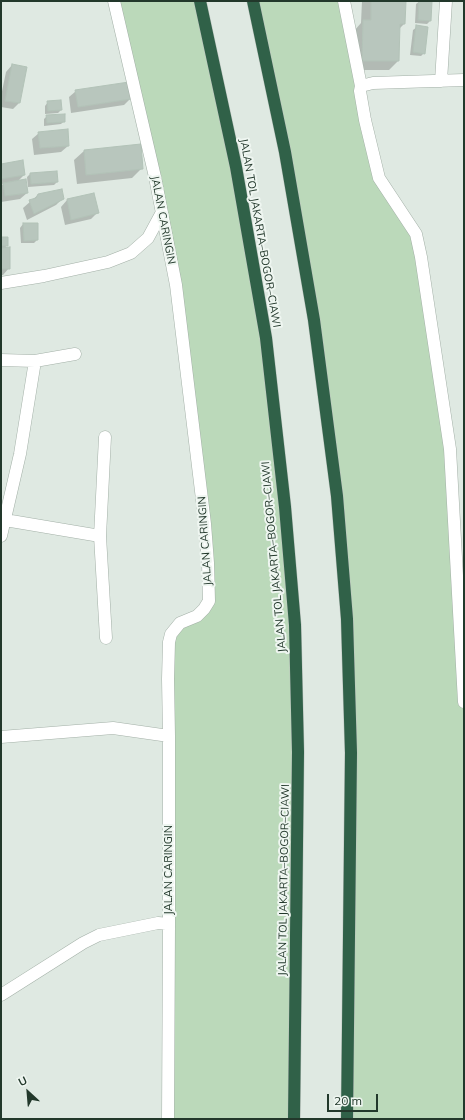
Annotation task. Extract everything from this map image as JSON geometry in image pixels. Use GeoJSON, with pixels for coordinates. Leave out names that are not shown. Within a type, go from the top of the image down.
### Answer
{"type":"FeatureCollection","features":[{"type":"Feature","properties":{"kind":"highway","name":"JALAN TOL JAKARTA–BOGOR–CIAWI"},"geometry":{"type":"LineString","coordinates":[[200,1],[236,168],[266,338],[285,507],[294,609],[298,752],[294,1119]]}},
{"type":"Feature","properties":{"kind":"highway"},"geometry":{"type":"LineString","coordinates":[[253,1],[285,152],[314,320],[336,496],[347,619],[350,754],[347,1119]]}},
{"type":"Feature","properties":{"kind":"street","name":"JALAN CARINGIN"},"geometry":{"type":"LineString","coordinates":[[114,1],[155,177],[177,293],[205,524],[209,601],[197,616],[180,623],[171,634],[169,642],[168,1119]]}},
{"type":"Feature","properties":{"kind":"street"},"geometry":{"type":"LineString","coordinates":[[344,1],[361,86],[360,92],[363,110],[380,178],[416,234],[421,257],[450,449],[464,702]]}},
{"type":"Feature","properties":{"kind":"street"},"geometry":{"type":"LineString","coordinates":[[441,81],[446,1]]}},
{"type":"Feature","properties":{"kind":"street"},"geometry":{"type":"LineString","coordinates":[[361,86],[373,83],[390,82],[464,80]]}},
{"type":"Feature","properties":{"kind":"street"},"geometry":{"type":"LineString","coordinates":[[1,283],[44,276],[101,263],[130,253],[148,238],[161,214]]}},
{"type":"Feature","properties":{"kind":"street"},"geometry":{"type":"LineString","coordinates":[[1,360],[35,361],[75,354]]}},
{"type":"Feature","properties":{"kind":"street"},"geometry":{"type":"LineString","coordinates":[[1,536],[20,454],[35,361]]}},
{"type":"Feature","properties":{"kind":"street"},"geometry":{"type":"LineString","coordinates":[[105,437],[100,536],[106,638]]}},
{"type":"Feature","properties":{"kind":"street"},"geometry":{"type":"LineString","coordinates":[[5,520],[100,536]]}},
{"type":"Feature","properties":{"kind":"street"},"geometry":{"type":"LineString","coordinates":[[1,737],[113,728],[169,736]]}},
{"type":"Feature","properties":{"kind":"street"},"geometry":{"type":"LineString","coordinates":[[1,995],[83,943],[99,935],[158,923],[169,924]]}},
{"type":"Feature","properties":{"kind":"green space"},"geometry":{"type":"Polygon","coordinates":[[[112,1],[200,1],[266,342],[295,625],[294,1119],[168,1119],[169,642],[209,601],[176,285],[112,1]]]}},
{"type":"Feature","properties":{"kind":"green space"},"geometry":{"type":"Polygon","coordinates":[[[253,1],[344,1],[379,178],[416,234],[450,449],[464,703],[464,1119],[346,1119],[347,619],[314,320],[253,1]]]}},
{"type":"Feature","properties":{"kind":"building"},"geometry":{"type":"Polygon","coordinates":[[[371,1],[406,1],[405,24],[400,24],[399,61],[362,61],[363,20],[371,20],[371,1]]]}},
{"type":"Feature","properties":{"kind":"building"},"geometry":{"type":"Polygon","coordinates":[[[419,1],[432,1],[431,21],[418,20],[419,1]]]}},
{"type":"Feature","properties":{"kind":"building"},"geometry":{"type":"Polygon","coordinates":[[[416,25],[428,27],[425,54],[413,52],[416,25]]]}},
{"type":"Feature","properties":{"kind":"building"},"geometry":{"type":"Polygon","coordinates":[[[12,64],[27,67],[20,103],[5,101],[12,64]]]}},
{"type":"Feature","properties":{"kind":"building"},"geometry":{"type":"Polygon","coordinates":[[[129,82],[131,99],[78,107],[75,90],[129,82]]]}},
{"type":"Feature","properties":{"kind":"building"},"geometry":{"type":"Polygon","coordinates":[[[61,100],[62,110],[48,111],[47,101],[61,100]]]}},
{"type":"Feature","properties":{"kind":"building"},"geometry":{"type":"Polygon","coordinates":[[[65,114],[65,122],[47,123],[46,115],[65,114]]]}},
{"type":"Feature","properties":{"kind":"building"},"geometry":{"type":"Polygon","coordinates":[[[68,129],[69,146],[40,148],[38,132],[68,129]]]}},
{"type":"Feature","properties":{"kind":"building"},"geometry":{"type":"Polygon","coordinates":[[[141,144],[143,169],[86,175],[84,150],[141,144]]]}},
{"type":"Feature","properties":{"kind":"building"},"geometry":{"type":"Polygon","coordinates":[[[23,160],[25,175],[1,179],[1,164],[23,160]]]}},
{"type":"Feature","properties":{"kind":"building"},"geometry":{"type":"Polygon","coordinates":[[[57,171],[58,182],[31,184],[30,173],[57,171]]]}},
{"type":"Feature","properties":{"kind":"building"},"geometry":{"type":"Polygon","coordinates":[[[26,179],[28,193],[5,196],[3,183],[26,179]]]}},
{"type":"Feature","properties":{"kind":"building"},"geometry":{"type":"Polygon","coordinates":[[[62,189],[64,199],[34,214],[29,200],[36,198],[38,194],[62,189]]]}},
{"type":"Feature","properties":{"kind":"building"},"geometry":{"type":"Polygon","coordinates":[[[94,193],[99,213],[71,220],[67,199],[94,193]]]}},
{"type":"Feature","properties":{"kind":"building"},"geometry":{"type":"Polygon","coordinates":[[[23,223],[38,223],[38,240],[24,241],[23,223]]]}},
{"type":"Feature","properties":{"kind":"building"},"geometry":{"type":"Polygon","coordinates":[[[1,237],[8,237],[8,246],[1,246],[1,237]]]}},
{"type":"Feature","properties":{"kind":"building"},"geometry":{"type":"Polygon","coordinates":[[[10,247],[10,269],[1,269],[1,248],[10,247]]]}}]}
